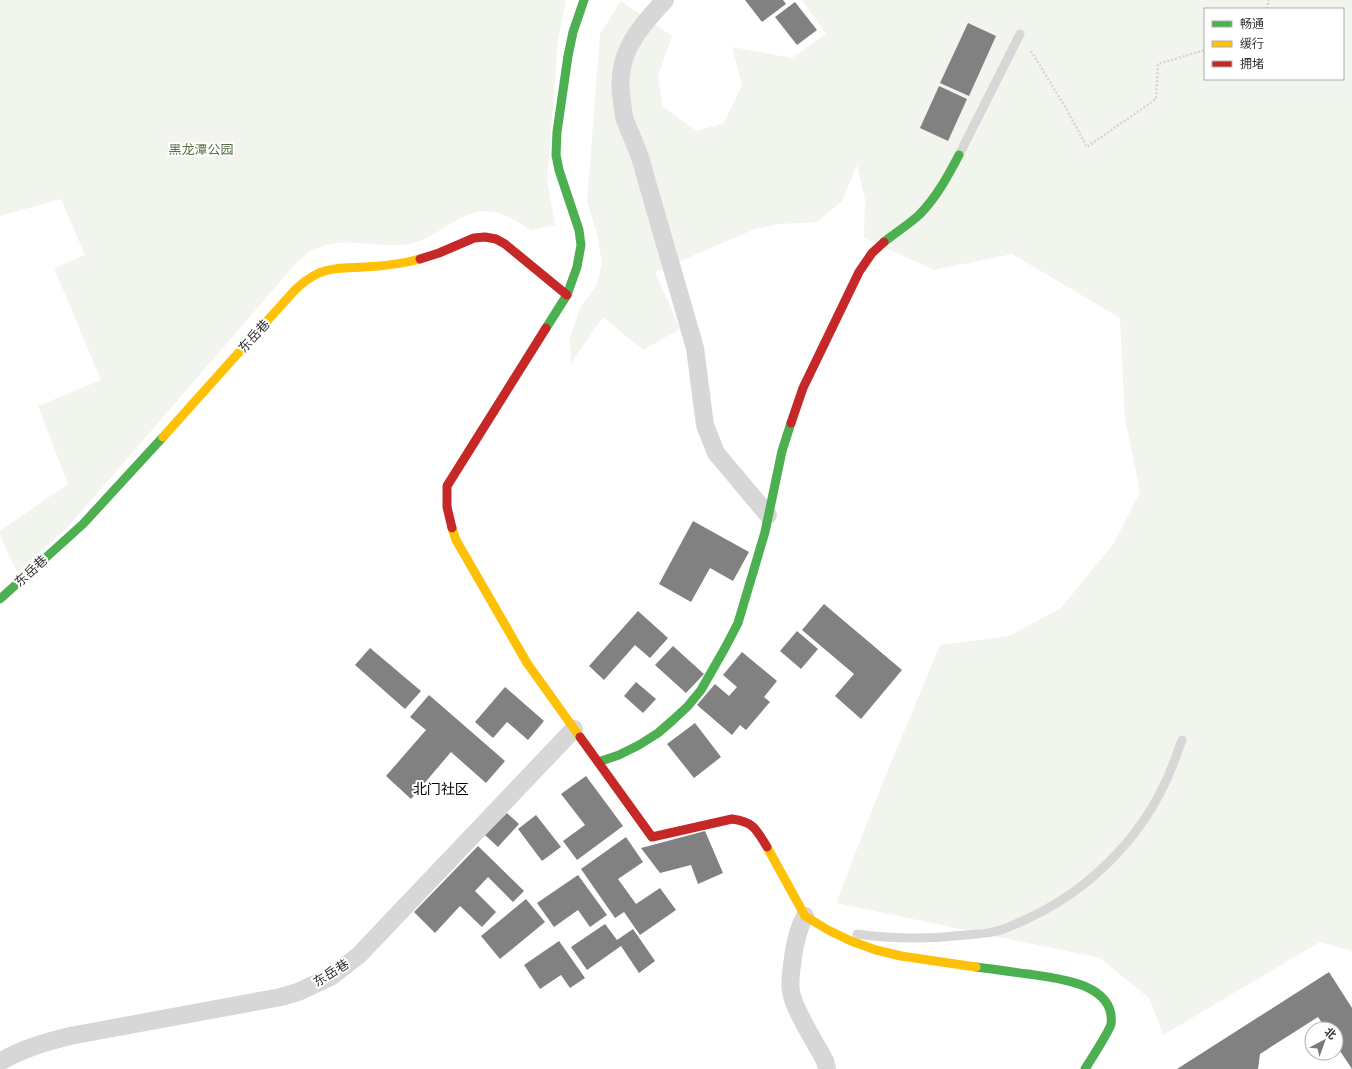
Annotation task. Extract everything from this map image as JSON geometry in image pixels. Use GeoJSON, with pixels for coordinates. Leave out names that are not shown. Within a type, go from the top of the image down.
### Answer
{"type":"FeatureCollection","features":[{"type":"Feature","properties":{"kind":"street"},"geometry":{"type":"LineString","coordinates":[[584,0],[573,32],[568,56],[557,132],[556,155],[559,170],[579,230],[581,244],[577,267],[567,295],[507,388],[447,486],[447,511],[450,526],[456,540],[527,663],[652,837],[732,819],[745,821],[757,830],[805,916],[828,930],[851,941],[876,950],[901,956],[1067,980],[1088,988],[1104,1000],[1110,1010],[1111,1025],[1085,1069]]}},
{"type":"Feature","properties":{"kind":"street"},"geometry":{"type":"LineString","coordinates":[[666,0],[645,22],[623,60],[620,74],[620,89],[625,118],[642,159],[645,175],[695,348],[705,426],[716,453],[768,515]]}},
{"type":"Feature","properties":{"kind":"street"},"geometry":{"type":"LineString","coordinates":[[598,762],[619,755],[658,733],[678,715],[701,690],[738,622],[765,532],[782,451],[802,388],[859,272],[868,257],[880,244],[918,216],[940,189],[959,155]]}},
{"type":"Feature","properties":{"kind":"street","name":"东岳巷"},"geometry":{"type":"LineString","coordinates":[[2,595],[83,524],[294,291],[318,273],[334,268],[407,263],[439,253],[474,238],[485,237],[496,239],[505,244],[567,295]]}},
{"type":"Feature","properties":{"kind":"street","name":"东岳巷"},"geometry":{"type":"LineString","coordinates":[[0,1062],[24,1050],[58,1039],[281,997],[298,992],[332,976],[359,955],[574,729]]}},
{"type":"Feature","properties":{"kind":"street"},"geometry":{"type":"LineString","coordinates":[[805,916],[797,936],[794,950],[790,979],[791,992],[799,1013],[825,1060],[827,1069]]}},
{"type":"Feature","properties":{"kind":"lane"},"geometry":{"type":"LineString","coordinates":[[959,155],[1020,34]]}},
{"type":"Feature","properties":{"kind":"lane"},"geometry":{"type":"LineString","coordinates":[[828,930],[870,936],[913,938],[953,936],[993,932],[1020,922],[1045,910],[1091,878],[1130,838],[1161,792],[1173,767],[1182,740]]}},
{"type":"Feature","properties":{"kind":"path"},"geometry":{"type":"LineString","coordinates":[[1020,34],[1067,110],[1087,147],[1156,99],[1158,64],[1204,50]]}},
{"type":"Feature","properties":{"kind":"green space","name":"黑龙潭公园"},"geometry":{"type":"Polygon","coordinates":[[[0,0],[566,0],[558,41],[547,181],[555,225],[531,230],[500,213],[487,211],[477,212],[467,215],[429,237],[409,244],[385,245],[348,242],[324,245],[309,252],[298,261],[67,528],[17,572],[0,536],[0,531],[68,484],[38,406],[101,380],[54,268],[85,255],[61,199],[0,216],[0,0]]]}},
{"type":"Feature","properties":{"kind":"green space"},"geometry":{"type":"Polygon","coordinates":[[[802,0],[1352,0],[1352,951],[1320,942],[1163,1035],[1150,999],[1100,958],[836,903],[881,787],[940,645],[1009,636],[1061,608],[1114,543],[1140,492],[1125,418],[1120,318],[1012,254],[934,270],[864,238],[865,199],[857,165],[842,201],[817,222],[780,224],[755,229],[655,272],[680,329],[643,350],[603,317],[571,363],[570,337],[581,306],[597,285],[602,263],[598,238],[587,201],[600,34],[621,1],[672,36],[658,77],[663,107],[697,131],[724,123],[742,85],[732,47],[792,58],[826,34],[802,0]]]}},
{"type":"Feature","properties":{"kind":"building"},"geometry":{"type":"Polygon","coordinates":[[[745,0],[783,0],[786,4],[762,22],[745,0]]]}},
{"type":"Feature","properties":{"kind":"building"},"geometry":{"type":"Polygon","coordinates":[[[795,2],[817,30],[797,45],[775,17],[795,2]]]}},
{"type":"Feature","properties":{"kind":"building"},"geometry":{"type":"Polygon","coordinates":[[[968,23],[996,36],[969,96],[940,83],[968,23]]]}},
{"type":"Feature","properties":{"kind":"building"},"geometry":{"type":"Polygon","coordinates":[[[939,86],[967,99],[948,141],[920,128],[939,86]]]}},
{"type":"Feature","properties":{"kind":"building"},"geometry":{"type":"Polygon","coordinates":[[[693,521],[749,552],[733,581],[710,568],[691,602],[659,584],[693,521]]]}},
{"type":"Feature","properties":{"kind":"building"},"geometry":{"type":"Polygon","coordinates":[[[824,604],[902,670],[861,719],[835,696],[854,674],[802,630],[824,604]]]}},
{"type":"Feature","properties":{"kind":"building"},"geometry":{"type":"Polygon","coordinates":[[[638,611],[668,638],[650,658],[635,645],[604,680],[589,666],[638,611]]]}},
{"type":"Feature","properties":{"kind":"building"},"geometry":{"type":"Polygon","coordinates":[[[797,631],[818,649],[801,669],[780,651],[797,631]]]}},
{"type":"Feature","properties":{"kind":"building"},"geometry":{"type":"Polygon","coordinates":[[[673,646],[704,674],[686,693],[655,665],[673,646]]]}},
{"type":"Feature","properties":{"kind":"building"},"geometry":{"type":"Polygon","coordinates":[[[370,648],[421,691],[405,709],[355,665],[370,648]]]}},
{"type":"Feature","properties":{"kind":"building"},"geometry":{"type":"Polygon","coordinates":[[[742,652],[777,681],[764,697],[770,702],[746,730],[740,725],[732,735],[697,705],[715,684],[729,696],[737,687],[723,675],[742,652]]]}},
{"type":"Feature","properties":{"kind":"building"},"geometry":{"type":"Polygon","coordinates":[[[636,682],[656,699],[643,713],[624,696],[636,682]]]}},
{"type":"Feature","properties":{"kind":"building"},"geometry":{"type":"Polygon","coordinates":[[[505,687],[544,721],[528,740],[507,722],[493,738],[475,722],[505,687]]]}},
{"type":"Feature","properties":{"kind":"building"},"geometry":{"type":"Polygon","coordinates":[[[429,695],[505,761],[486,783],[451,752],[411,799],[386,776],[426,730],[410,717],[429,695]]]}},
{"type":"Feature","properties":{"kind":"building"},"geometry":{"type":"Polygon","coordinates":[[[695,723],[721,757],[694,778],[667,744],[695,723]]]}},
{"type":"Feature","properties":{"kind":"building"},"geometry":{"type":"Polygon","coordinates":[[[586,776],[623,826],[577,860],[563,841],[585,825],[561,794],[586,776]]]}},
{"type":"Feature","properties":{"kind":"building"},"geometry":{"type":"Polygon","coordinates":[[[507,813],[519,824],[498,847],[485,835],[507,813]]]}},
{"type":"Feature","properties":{"kind":"building"},"geometry":{"type":"Polygon","coordinates":[[[536,815],[561,847],[542,861],[518,829],[536,815]]]}},
{"type":"Feature","properties":{"kind":"building"},"geometry":{"type":"Polygon","coordinates":[[[705,831],[723,873],[698,884],[691,865],[660,873],[641,848],[705,831]]]}},
{"type":"Feature","properties":{"kind":"building"},"geometry":{"type":"Polygon","coordinates":[[[626,837],[643,862],[618,879],[636,904],[660,888],[676,910],[640,935],[624,912],[615,918],[581,869],[626,837]]]}},
{"type":"Feature","properties":{"kind":"building"},"geometry":{"type":"Polygon","coordinates":[[[478,846],[524,891],[513,902],[488,877],[475,891],[496,912],[482,927],[460,906],[435,933],[414,912],[478,846]]]}},
{"type":"Feature","properties":{"kind":"building"},"geometry":{"type":"Polygon","coordinates":[[[578,875],[607,915],[590,927],[578,910],[554,927],[537,903],[578,875]]]}},
{"type":"Feature","properties":{"kind":"building"},"geometry":{"type":"Polygon","coordinates":[[[526,899],[545,922],[500,959],[481,936],[526,899]]]}},
{"type":"Feature","properties":{"kind":"building"},"geometry":{"type":"Polygon","coordinates":[[[605,924],[617,940],[633,929],[655,961],[639,973],[621,946],[587,970],[571,947],[605,924]]]}},
{"type":"Feature","properties":{"kind":"building"},"geometry":{"type":"Polygon","coordinates":[[[559,941],[585,978],[570,988],[561,975],[540,989],[524,965],[559,941]]]}},
{"type":"Feature","properties":{"kind":"building"},"geometry":{"type":"Polygon","coordinates":[[[1329,972],[1352,1008],[1352,1069],[1344,1057],[1344,1021],[1321,1021],[1318,1017],[1312,1021],[1304,1021],[1304,1026],[1260,1054],[1258,1069],[1177,1069],[1329,972]]]}},
{"type":"Feature","properties":{"kind":"traffic: fast"},"geometry":{"type":"LineString","coordinates":[[546,328],[567,295],[577,267],[581,245],[579,230],[559,170],[556,155],[557,132],[568,56],[573,32],[584,0]]}},
{"type":"Feature","properties":{"kind":"traffic: fast"},"geometry":{"type":"LineString","coordinates":[[884,242],[919,215],[931,201],[959,155]]}},
{"type":"Feature","properties":{"kind":"traffic: fast"},"geometry":{"type":"LineString","coordinates":[[598,762],[619,755],[639,745],[658,733],[673,720],[688,706],[701,690],[725,648],[738,623],[765,532],[782,451],[791,423]]}},
{"type":"Feature","properties":{"kind":"traffic: fast"},"geometry":{"type":"LineString","coordinates":[[0,599],[83,524],[163,437]]}},
{"type":"Feature","properties":{"kind":"traffic: fast"},"geometry":{"type":"LineString","coordinates":[[976,967],[1068,981],[1082,985],[1094,991],[1104,999],[1110,1010],[1111,1024],[1104,1039],[1085,1069]]}},
{"type":"Feature","properties":{"kind":"traffic: slow"},"geometry":{"type":"LineString","coordinates":[[163,437],[294,291],[303,283],[319,273],[330,270],[372,267],[420,259]]}},
{"type":"Feature","properties":{"kind":"traffic: slow"},"geometry":{"type":"LineString","coordinates":[[452,528],[456,540],[527,663],[580,737]]}},
{"type":"Feature","properties":{"kind":"traffic: slow"},"geometry":{"type":"LineString","coordinates":[[767,847],[805,916],[828,930],[851,941],[876,950],[901,956],[976,967]]}},
{"type":"Feature","properties":{"kind":"traffic: jam"},"geometry":{"type":"LineString","coordinates":[[420,259],[439,253],[474,238],[485,237],[496,239],[505,244],[567,295]]}},
{"type":"Feature","properties":{"kind":"traffic: jam"},"geometry":{"type":"LineString","coordinates":[[791,423],[803,388],[859,272],[872,253],[884,242]]}},
{"type":"Feature","properties":{"kind":"traffic: jam"},"geometry":{"type":"LineString","coordinates":[[452,528],[447,507],[447,486],[546,328]]}},
{"type":"Feature","properties":{"kind":"traffic: jam"},"geometry":{"type":"LineString","coordinates":[[580,737],[652,837],[732,819],[745,822],[754,827],[767,847]]}},
{"type":"Feature","properties":{"kind":"district","name":"北门社区"},"geometry":{"type":"Point","coordinates":[441,789]}}]}
